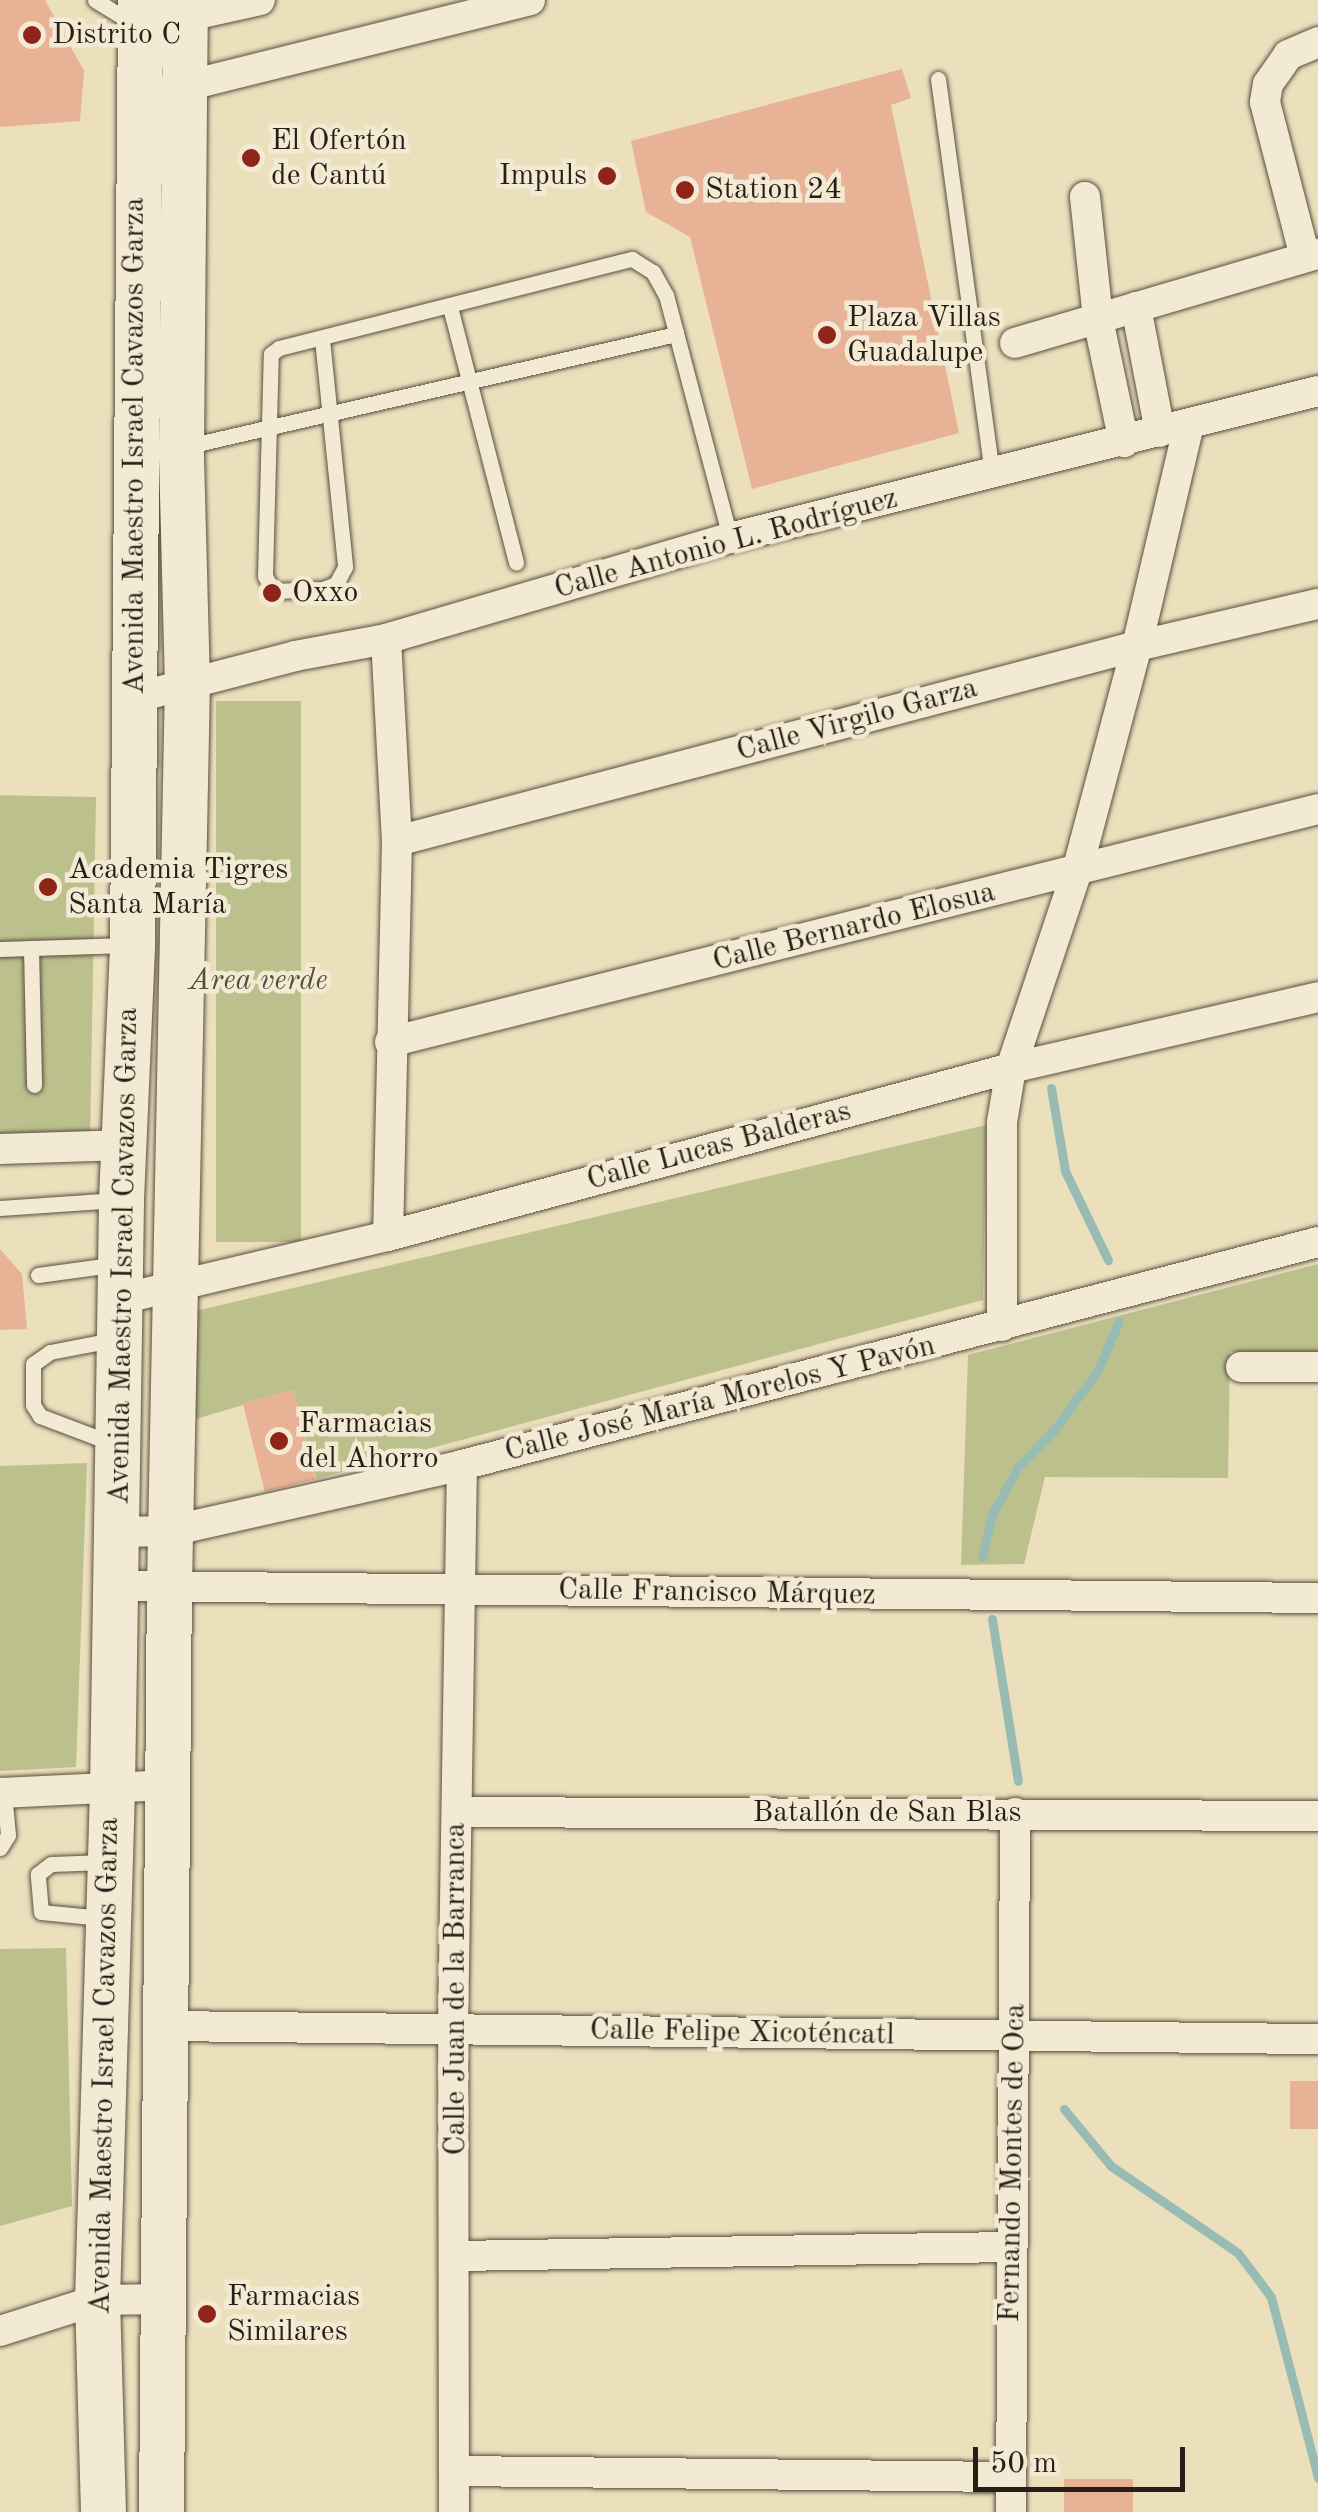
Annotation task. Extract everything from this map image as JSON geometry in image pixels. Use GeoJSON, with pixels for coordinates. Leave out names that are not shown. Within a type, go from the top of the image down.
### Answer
{"type":"FeatureCollection","features":[{"type":"Feature","properties":{"kind":"main road","name":"Avenida Maestro Israel Cavazos Garza"},"geometry":{"type":"LineString","coordinates":[[161,2512],[168,1586],[187,686],[181,448],[185,8]]}},
{"type":"Feature","properties":{"kind":"main road","name":"Avenida Maestro Israel Cavazos Garza"},"geometry":{"type":"LineString","coordinates":[[104,2512],[98,2300],[112,1788],[121,1199],[132,944],[140,13]]}},
{"type":"Feature","properties":{"kind":"street"},"geometry":{"type":"LineString","coordinates":[[140,13],[260,0]]}},
{"type":"Feature","properties":{"kind":"street"},"geometry":{"type":"LineString","coordinates":[[137,98],[530,0]]}},
{"type":"Feature","properties":{"kind":"street"},"geometry":{"type":"LineString","coordinates":[[1015,343],[1312,256],[1265,102],[1276,68],[1312,43]]}},
{"type":"Feature","properties":{"kind":"street"},"geometry":{"type":"LineString","coordinates":[[1085,198],[1098,318],[1124,442]]}},
{"type":"Feature","properties":{"kind":"street"},"geometry":{"type":"LineString","coordinates":[[1002,1326],[1002,1122],[1011,1068],[1077,871],[1137,646],[1174,428],[1136,307]]}},
{"type":"Feature","properties":{"kind":"street","name":"Calle Antonio L. Rodríguez"},"geometry":{"type":"LineString","coordinates":[[134,698],[294,656],[386,639],[730,538],[1318,391]]}},
{"type":"Feature","properties":{"kind":"street","name":"Calle Virgilo Garza"},"geometry":{"type":"LineString","coordinates":[[397,841],[1137,646],[1318,604]]}},
{"type":"Feature","properties":{"kind":"street"},"geometry":{"type":"LineString","coordinates":[[386,639],[397,841],[388,1236]]}},
{"type":"Feature","properties":{"kind":"street","name":"Calle Bernardo Elosua"},"geometry":{"type":"LineString","coordinates":[[390,1042],[1318,809]]}},
{"type":"Feature","properties":{"kind":"street","name":"Calle Lucas Balderas"},"geometry":{"type":"LineString","coordinates":[[121,1300],[388,1236],[1011,1068],[1318,997]]}},
{"type":"Feature","properties":{"kind":"street"},"geometry":{"type":"LineString","coordinates":[[0,1149],[126,1145]]}},
{"type":"Feature","properties":{"kind":"street","name":"Calle José María Morelos Y Pavón"},"geometry":{"type":"LineString","coordinates":[[117,1532],[170,1531],[462,1465],[1318,1242]]}},
{"type":"Feature","properties":{"kind":"street"},"geometry":{"type":"LineString","coordinates":[[1241,1367],[1318,1367]]}},
{"type":"Feature","properties":{"kind":"street","name":"Calle Juan de la Barranca"},"geometry":{"type":"LineString","coordinates":[[454,2512],[453,2028],[462,1465]]}},
{"type":"Feature","properties":{"kind":"street","name":"Calle Francisco Márquez"},"geometry":{"type":"LineString","coordinates":[[115,1586],[1318,1598]]}},
{"type":"Feature","properties":{"kind":"street"},"geometry":{"type":"LineString","coordinates":[[2,1792],[167,1785]]}},
{"type":"Feature","properties":{"kind":"street","name":"Batallón de San Blas"},"geometry":{"type":"LineString","coordinates":[[456,1812],[1318,1816]]}},
{"type":"Feature","properties":{"kind":"street","name":"Fernando Montes de Oca"},"geometry":{"type":"LineString","coordinates":[[1011,2512],[1014,1813]]}},
{"type":"Feature","properties":{"kind":"street","name":"Calle Felipe Xicoténcatl"},"geometry":{"type":"LineString","coordinates":[[165,2026],[1318,2039]]}},
{"type":"Feature","properties":{"kind":"street"},"geometry":{"type":"LineString","coordinates":[[456,2256],[1012,2248]]}},
{"type":"Feature","properties":{"kind":"street"},"geometry":{"type":"LineString","coordinates":[[0,2332],[98,2300],[164,2298]]}},
{"type":"Feature","properties":{"kind":"street"},"geometry":{"type":"LineString","coordinates":[[454,2471],[1011,2477]]}},
{"type":"Feature","properties":{"kind":"lane"},"geometry":{"type":"LineString","coordinates":[[96,0],[140,13]]}},
{"type":"Feature","properties":{"kind":"lane"},"geometry":{"type":"LineString","coordinates":[[938,80],[992,474]]}},
{"type":"Feature","properties":{"kind":"lane"},"geometry":{"type":"LineString","coordinates":[[322,339],[345,567],[336,584],[278,593],[265,576],[270,354],[280,348],[632,259],[644,262],[661,284],[730,538]]}},
{"type":"Feature","properties":{"kind":"lane"},"geometry":{"type":"LineString","coordinates":[[450,307],[516,562]]}},
{"type":"Feature","properties":{"kind":"lane"},"geometry":{"type":"LineString","coordinates":[[181,448],[676,334]]}},
{"type":"Feature","properties":{"kind":"lane"},"geometry":{"type":"LineString","coordinates":[[0,949],[132,944]]}},
{"type":"Feature","properties":{"kind":"lane"},"geometry":{"type":"LineString","coordinates":[[31,948],[34,1085]]}},
{"type":"Feature","properties":{"kind":"lane"},"geometry":{"type":"LineString","coordinates":[[0,1208],[121,1199]]}},
{"type":"Feature","properties":{"kind":"lane"},"geometry":{"type":"LineString","coordinates":[[38,1275],[121,1300]]}},
{"type":"Feature","properties":{"kind":"lane"},"geometry":{"type":"LineString","coordinates":[[118,1446],[40,1416],[32,1405],[33,1364],[121,1300]]}},
{"type":"Feature","properties":{"kind":"lane"},"geometry":{"type":"LineString","coordinates":[[0,1848],[8,1834],[2,1792]]}},
{"type":"Feature","properties":{"kind":"lane"},"geometry":{"type":"LineString","coordinates":[[108,1919],[41,1912],[38,1874],[52,1864],[110,1862]]}},
{"type":"Feature","properties":{"kind":"green space","name":"Area verde"},"geometry":{"type":"Polygon","coordinates":[[[216,701],[301,701],[301,1242],[216,1242],[216,701]]]}},
{"type":"Feature","properties":{"kind":"green space","name":"Academia Tigres Santa María"},"geometry":{"type":"Polygon","coordinates":[[[0,795],[96,797],[90,1135],[0,1133],[0,795]]]}},
{"type":"Feature","properties":{"kind":"green space"},"geometry":{"type":"Polygon","coordinates":[[[986,1125],[983,1300],[316,1479],[293,1390],[196,1419],[196,1311],[986,1125]]]}},
{"type":"Feature","properties":{"kind":"green space"},"geometry":{"type":"Polygon","coordinates":[[[1318,1264],[1318,1352],[1230,1352],[1228,1478],[1045,1477],[1024,1564],[961,1565],[968,1355],[1318,1264]]]}},
{"type":"Feature","properties":{"kind":"green space"},"geometry":{"type":"Polygon","coordinates":[[[87,1463],[76,1767],[0,1771],[0,1466],[87,1463]]]}},
{"type":"Feature","properties":{"kind":"green space"},"geometry":{"type":"Polygon","coordinates":[[[66,1948],[72,2206],[0,2226],[0,1949],[66,1948]]]}},
{"type":"Feature","properties":{"kind":"building","name":"Distrito C"},"geometry":{"type":"Polygon","coordinates":[[[0,0],[45,0],[84,71],[80,121],[0,127],[0,0]]]}},
{"type":"Feature","properties":{"kind":"building","name":"Plaza Villas Guadalupe"},"geometry":{"type":"Polygon","coordinates":[[[902,69],[911,98],[891,105],[959,433],[752,489],[690,237],[646,212],[631,141],[902,69]]]}},
{"type":"Feature","properties":{"kind":"building"},"geometry":{"type":"Polygon","coordinates":[[[0,1249],[22,1274],[27,1329],[0,1330],[0,1249]]]}},
{"type":"Feature","properties":{"kind":"building","name":"Farmacias del Ahorro"},"geometry":{"type":"Polygon","coordinates":[[[293,1390],[315,1479],[265,1492],[243,1403],[293,1390]]]}},
{"type":"Feature","properties":{"kind":"building"},"geometry":{"type":"Polygon","coordinates":[[[1290,2081],[1318,2081],[1318,2129],[1290,2129],[1290,2081]]]}},
{"type":"Feature","properties":{"kind":"building"},"geometry":{"type":"Polygon","coordinates":[[[1064,2479],[1133,2479],[1133,2512],[1064,2512],[1064,2479]]]}},
{"type":"Feature","properties":{"kind":"waterway"},"geometry":{"type":"LineString","coordinates":[[1051,1088],[1065,1171],[1108,1260]]}},
{"type":"Feature","properties":{"kind":"waterway"},"geometry":{"type":"LineString","coordinates":[[982,1557],[992,1515],[1018,1467],[1054,1430],[1098,1370],[1119,1321]]}},
{"type":"Feature","properties":{"kind":"waterway"},"geometry":{"type":"LineString","coordinates":[[992,1619],[1018,1781]]}},
{"type":"Feature","properties":{"kind":"waterway"},"geometry":{"type":"LineString","coordinates":[[1064,2109],[1111,2166],[1238,2253],[1271,2297],[1318,2478]]}},
{"type":"Feature","properties":{"kind":"place","name":"Distrito C"},"geometry":{"type":"Point","coordinates":[32,35]}},
{"type":"Feature","properties":{"kind":"place","name":"El Ofertón de Cantú"},"geometry":{"type":"Point","coordinates":[251,158]}},
{"type":"Feature","properties":{"kind":"place","name":"Impuls"},"geometry":{"type":"Point","coordinates":[607,176]}},
{"type":"Feature","properties":{"kind":"place","name":"Station 24"},"geometry":{"type":"Point","coordinates":[685,190]}},
{"type":"Feature","properties":{"kind":"place","name":"Plaza Villas Guadalupe"},"geometry":{"type":"Point","coordinates":[827,335]}},
{"type":"Feature","properties":{"kind":"place","name":"Oxxo"},"geometry":{"type":"Point","coordinates":[272,593]}},
{"type":"Feature","properties":{"kind":"place","name":"Academia Tigres Santa María"},"geometry":{"type":"Point","coordinates":[48,887]}},
{"type":"Feature","properties":{"kind":"place","name":"Farmacias del Ahorro"},"geometry":{"type":"Point","coordinates":[279,1441]}},
{"type":"Feature","properties":{"kind":"place","name":"Farmacias Similares"},"geometry":{"type":"Point","coordinates":[207,2314]}}]}
